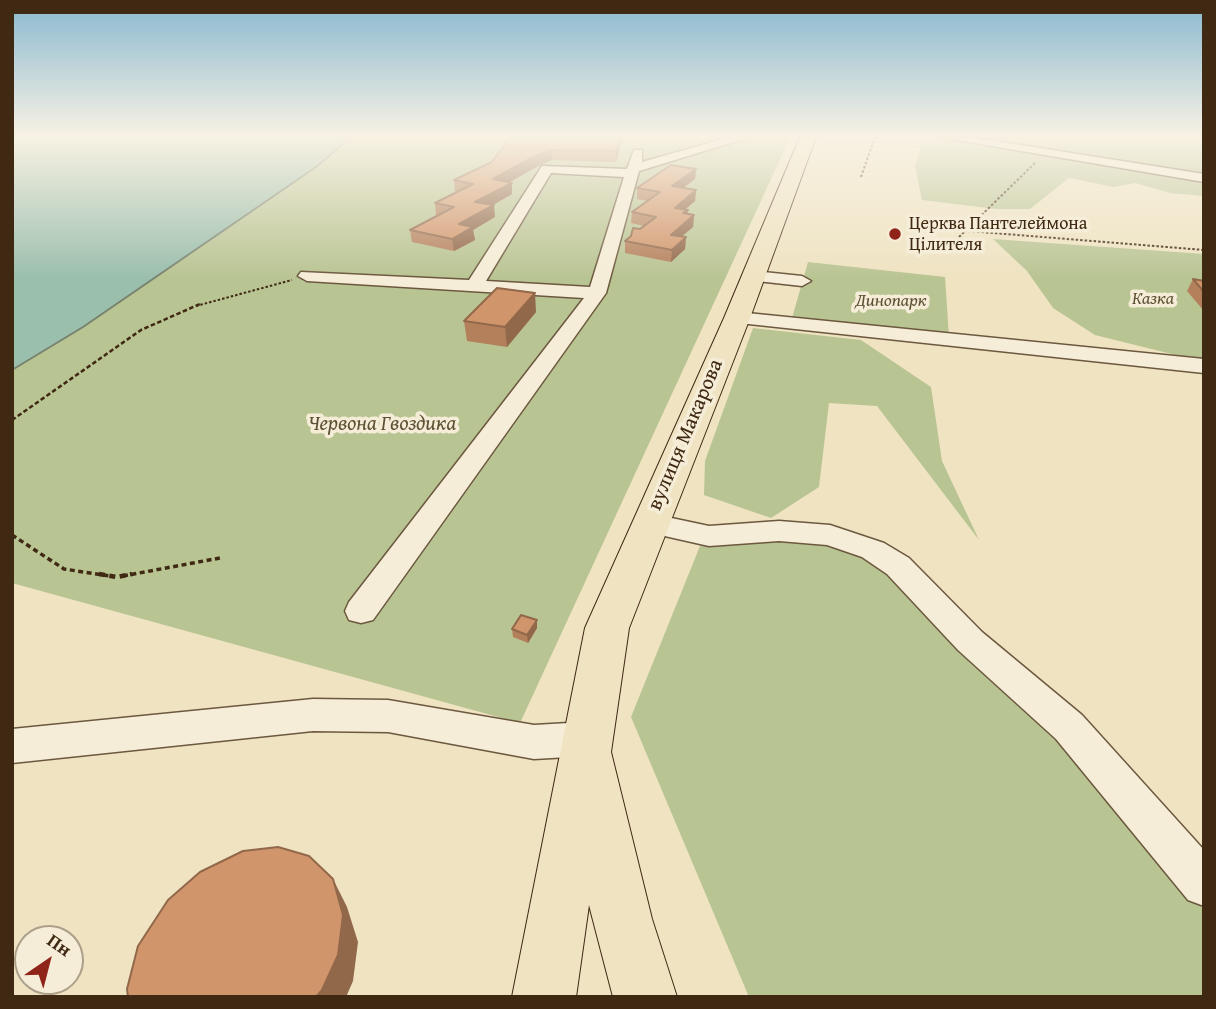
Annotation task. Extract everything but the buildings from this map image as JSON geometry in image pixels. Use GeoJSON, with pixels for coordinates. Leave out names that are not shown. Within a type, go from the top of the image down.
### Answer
{"type":"FeatureCollection","features":[{"type":"Feature","properties":{"kind":"main road","name":"вулиця Макарова"},"geometry":{"type":"LineString","coordinates":[[544,997],[607,628],[648,523],[737,318],[790,184]]}},
{"type":"Feature","properties":{"kind":"main road","name":"вулиця Макарова"},"geometry":{"type":"LineString","coordinates":[[586,739],[622,919],[645,997]]}},
{"type":"Feature","properties":{"kind":"street"},"geometry":{"type":"LineString","coordinates":[[474,286],[538,184]]}},
{"type":"Feature","properties":{"kind":"street"},"geometry":{"type":"LineString","coordinates":[[361,611],[597,293],[628,184]]}},
{"type":"Feature","properties":{"kind":"street"},"geometry":{"type":"LineString","coordinates":[[307,276],[597,293]]}},
{"type":"Feature","properties":{"kind":"street"},"geometry":{"type":"LineString","coordinates":[[754,276],[802,281]]}},
{"type":"Feature","properties":{"kind":"street"},"geometry":{"type":"LineString","coordinates":[[737,318],[1204,366]]}},
{"type":"Feature","properties":{"kind":"street"},"geometry":{"type":"LineString","coordinates":[[648,523],[709,536],[779,531],[830,535],[873,550],[898,566],[970,641],[1069,726],[1204,884]]}},
{"type":"Feature","properties":{"kind":"street"},"geometry":{"type":"LineString","coordinates":[[12,746],[313,715],[388,716],[534,742],[586,739]]}},
{"type":"Feature","properties":{"kind":"path"},"geometry":{"type":"LineString","coordinates":[[958,237],[968,231],[1015,184]]}},
{"type":"Feature","properties":{"kind":"path"},"geometry":{"type":"LineString","coordinates":[[968,231],[1204,250]]}},
{"type":"Feature","properties":{"kind":"path"},"geometry":{"type":"LineString","coordinates":[[12,420],[141,330],[203,303],[307,276]]}},
{"type":"Feature","properties":{"kind":"path"},"geometry":{"type":"LineString","coordinates":[[12,535],[64,569],[117,577],[220,558]]}},
{"type":"Feature","properties":{"kind":"green space","name":"Червона Гвоздика"},"geometry":{"type":"Polygon","coordinates":[[[291,184],[769,184],[520,723],[12,583],[12,370],[83,327],[291,184]]]}},
{"type":"Feature","properties":{"kind":"green space"},"geometry":{"type":"Polygon","coordinates":[[[919,184],[1061,184],[1030,209],[996,209],[922,200],[919,184]]]}},
{"type":"Feature","properties":{"kind":"green space"},"geometry":{"type":"Polygon","coordinates":[[[1099,184],[1129,184],[1114,187],[1099,184]]]}},
{"type":"Feature","properties":{"kind":"green space"},"geometry":{"type":"Polygon","coordinates":[[[1139,184],[1204,184],[1204,196],[1170,193],[1139,184]]]}},
{"type":"Feature","properties":{"kind":"green space","name":"Казка"},"geometry":{"type":"Polygon","coordinates":[[[993,239],[1204,254],[1204,362],[1095,335],[1053,308],[1027,271],[993,239]]]}},
{"type":"Feature","properties":{"kind":"green space","name":"Динопарк"},"geometry":{"type":"Polygon","coordinates":[[[808,262],[945,277],[949,337],[792,318],[808,262]]]}},
{"type":"Feature","properties":{"kind":"green space"},"geometry":{"type":"Polygon","coordinates":[[[753,328],[861,340],[931,387],[942,461],[979,540],[877,406],[829,403],[819,487],[771,518],[704,495],[705,461],[753,328]]]}},
{"type":"Feature","properties":{"kind":"green space"},"geometry":{"type":"Polygon","coordinates":[[[782,534],[851,548],[878,560],[969,661],[1045,714],[1204,910],[1204,997],[749,997],[631,717],[700,546],[782,534]]]}},
{"type":"Feature","properties":{"kind":"shaded area"},"geometry":{"type":"Polygon","coordinates":[[[12,184],[291,184],[83,327],[12,370],[12,184]]]}},
{"type":"Feature","properties":{"kind":"place","name":"Церква Пантелеймона Цілителя"},"geometry":{"type":"Point","coordinates":[895,234]}}]}
